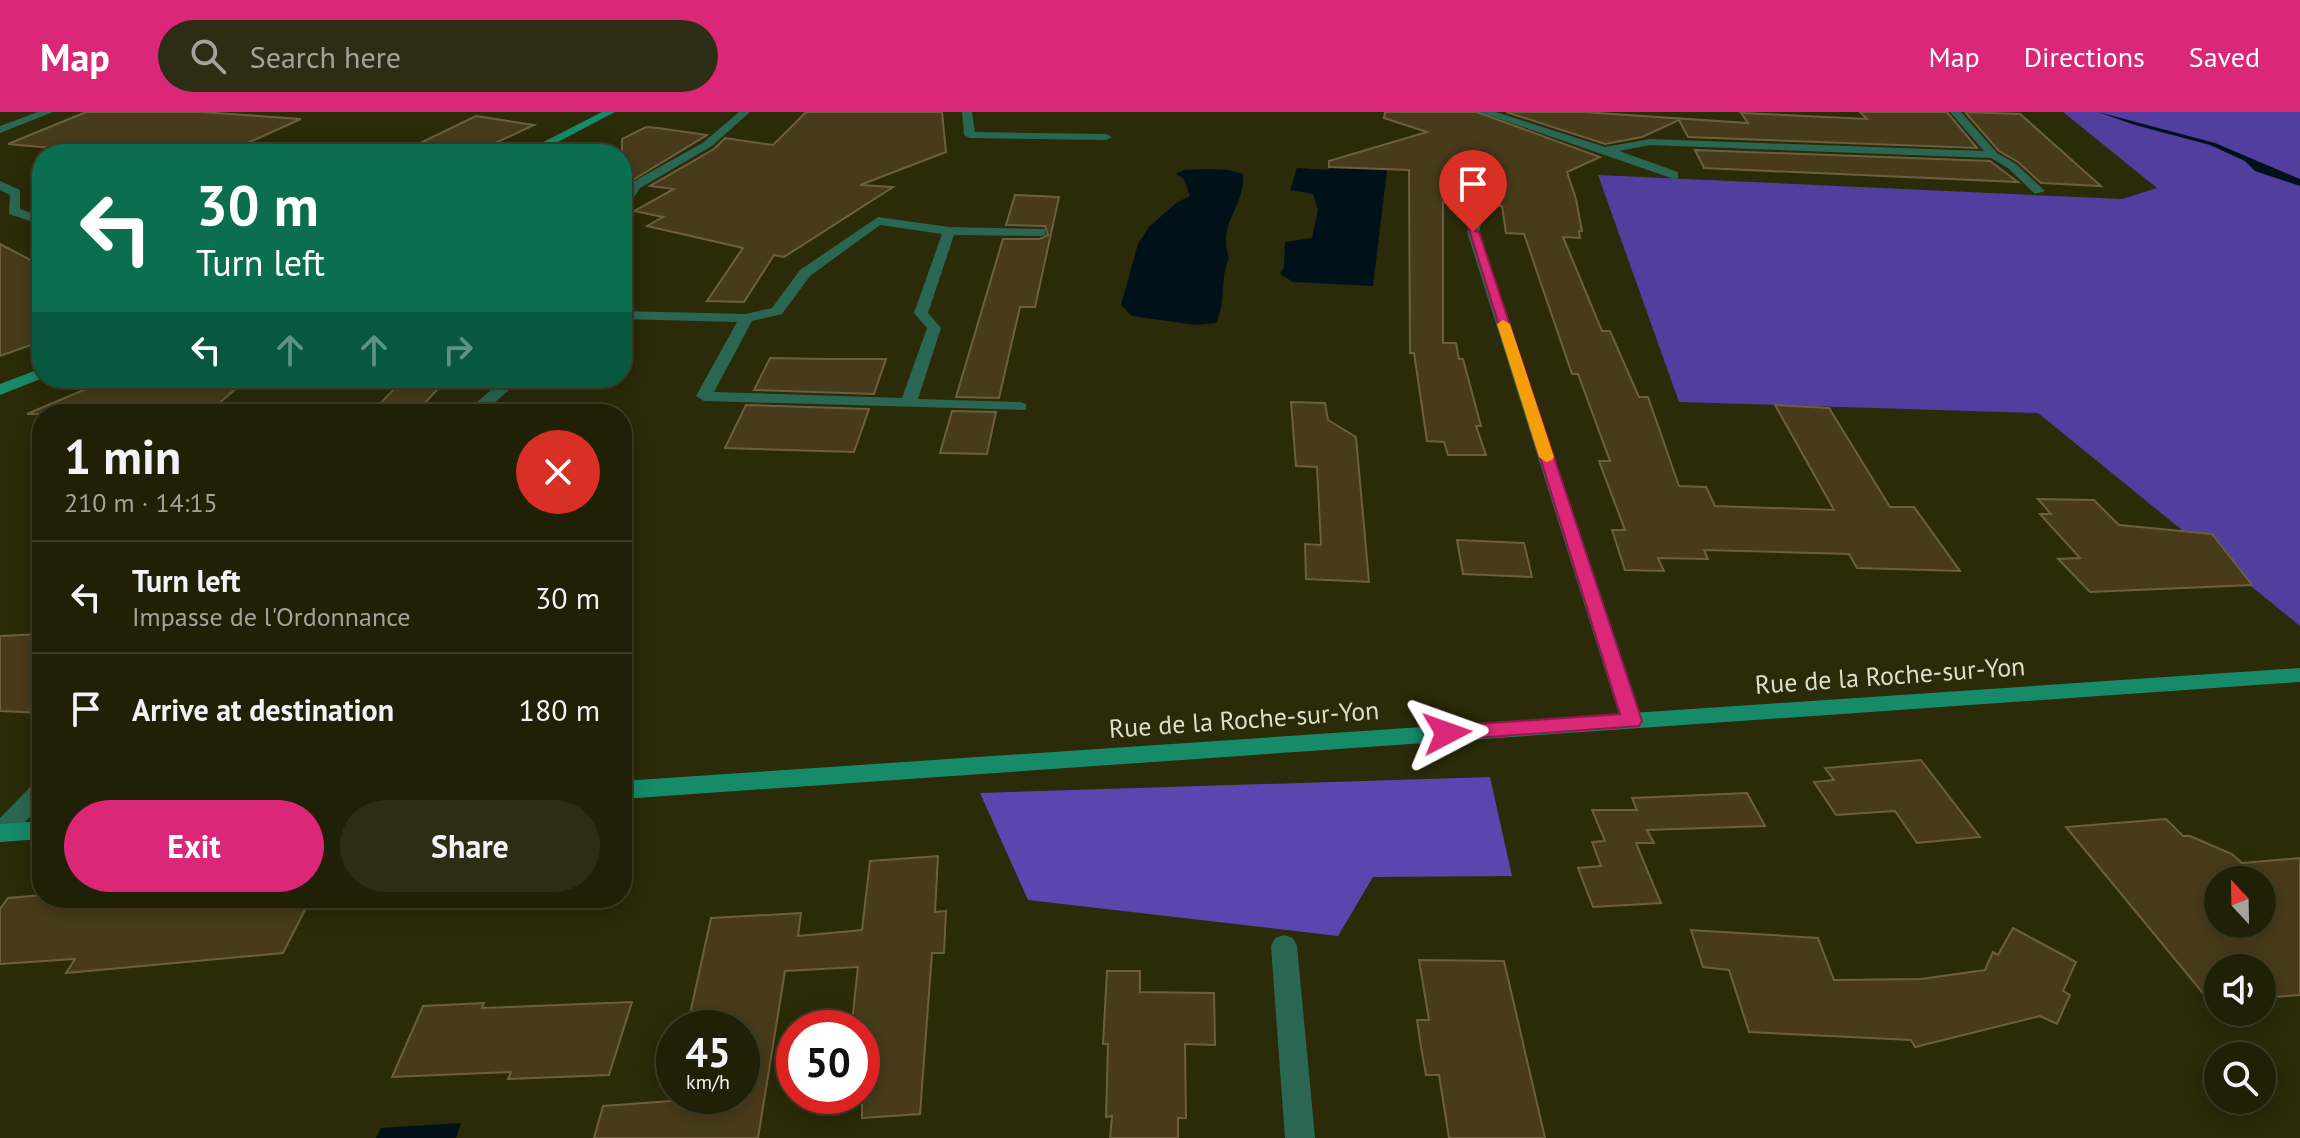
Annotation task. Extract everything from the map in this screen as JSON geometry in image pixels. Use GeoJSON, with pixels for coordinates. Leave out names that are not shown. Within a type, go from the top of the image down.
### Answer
{"type":"FeatureCollection","features":[{"type":"Feature","properties":{"kind":"main road"},"geometry":{"type":"LineString","coordinates":[[546,144],[610,112]]}},
{"type":"Feature","properties":{"kind":"main road"},"geometry":{"type":"LineString","coordinates":[[0,390],[32,377]]}},
{"type":"Feature","properties":{"kind":"main road","name":"Rue de la Roche-sur-Yon"},"geometry":{"type":"LineString","coordinates":[[632,789],[2300,675]]}},
{"type":"Feature","properties":{"kind":"main road"},"geometry":{"type":"LineString","coordinates":[[0,833],[32,831]]}},
{"type":"Feature","properties":{"kind":"street"},"geometry":{"type":"LineString","coordinates":[[0,130],[48,112]]}},
{"type":"Feature","properties":{"kind":"street"},"geometry":{"type":"LineString","coordinates":[[632,191],[635,186],[708,144],[745,112]]}},
{"type":"Feature","properties":{"kind":"street"},"geometry":{"type":"LineString","coordinates":[[967,112],[970,135],[1106,137]]}},
{"type":"Feature","properties":{"kind":"street"},"geometry":{"type":"LineString","coordinates":[[1485,112],[1674,175]]}},
{"type":"Feature","properties":{"kind":"street"},"geometry":{"type":"LineString","coordinates":[[1955,112],[1993,155],[2012,166],[2039,191]]}},
{"type":"Feature","properties":{"kind":"street"},"geometry":{"type":"LineString","coordinates":[[1605,150],[1650,142],[1993,155]]}},
{"type":"Feature","properties":{"kind":"street"},"geometry":{"type":"LineString","coordinates":[[0,185],[16,193],[13,211],[32,218]]}},
{"type":"Feature","properties":{"kind":"street"},"geometry":{"type":"LineString","coordinates":[[1477,218],[1473,232],[1632,721]]}},
{"type":"Feature","properties":{"kind":"street"},"geometry":{"type":"LineString","coordinates":[[632,315],[746,318],[777,311],[805,273],[878,221],[949,231],[1040,232]]}},
{"type":"Feature","properties":{"kind":"street"},"geometry":{"type":"LineString","coordinates":[[908,404],[934,328],[921,313],[949,231]]}},
{"type":"Feature","properties":{"kind":"street"},"geometry":{"type":"LineString","coordinates":[[746,318],[704,396],[1020,407]]}},
{"type":"Feature","properties":{"kind":"street"},"geometry":{"type":"LineString","coordinates":[[483,404],[503,388]]}},
{"type":"Feature","properties":{"kind":"street"},"geometry":{"type":"LineString","coordinates":[[0,833],[32,799]]}},
{"type":"Feature","properties":{"kind":"street"},"geometry":{"type":"LineString","coordinates":[[1284,946],[1300,1138]]}},
{"type":"Feature","properties":{"kind":"shaded area"},"geometry":{"type":"Polygon","coordinates":[[[2063,112],[2300,112],[2300,626],[2038,413],[1679,402],[1598,175],[2122,199],[2157,188],[2063,112]]]}},
{"type":"Feature","properties":{"kind":"shaded area"},"geometry":{"type":"Polygon","coordinates":[[[2098,112],[2215,143],[2300,179],[2300,186],[2255,171],[2245,161],[2210,145],[2098,112]]]}},
{"type":"Feature","properties":{"kind":"shaded area"},"geometry":{"type":"Polygon","coordinates":[[[1334,167],[1387,170],[1373,286],[1293,282],[1280,274],[1284,267],[1285,242],[1312,238],[1318,210],[1313,194],[1290,190],[1297,168],[1327,170],[1334,167]]]}},
{"type":"Feature","properties":{"kind":"shaded area"},"geometry":{"type":"Polygon","coordinates":[[[1184,170],[1243,174],[1243,185],[1227,234],[1229,258],[1216,323],[1196,325],[1132,316],[1121,305],[1138,244],[1149,227],[1176,203],[1190,196],[1184,179],[1176,174],[1184,170]]]}},
{"type":"Feature","properties":{"kind":"shaded area"},"geometry":{"type":"Polygon","coordinates":[[[1490,777],[1512,876],[1373,877],[1338,936],[1028,900],[980,793],[1490,777]]]}},
{"type":"Feature","properties":{"kind":"shaded area"},"geometry":{"type":"Polygon","coordinates":[[[461,1123],[456,1138],[376,1138],[381,1128],[461,1123]]]}},
{"type":"Feature","properties":{"kind":"building"},"geometry":{"type":"Polygon","coordinates":[[[86,112],[201,112],[301,119],[245,144],[8,144],[86,112]]]}},
{"type":"Feature","properties":{"kind":"building"},"geometry":{"type":"Polygon","coordinates":[[[806,112],[942,112],[946,152],[860,185],[893,187],[784,257],[774,255],[744,302],[707,301],[743,248],[647,226],[663,217],[634,211],[674,189],[650,186],[714,149],[725,138],[773,145],[806,112]]]}},
{"type":"Feature","properties":{"kind":"building"},"geometry":{"type":"Polygon","coordinates":[[[1385,112],[1477,112],[1600,157],[1567,172],[1582,231],[1579,231],[1580,238],[1563,237],[1602,331],[1610,331],[1639,397],[1648,397],[1679,486],[1706,487],[1715,506],[1834,510],[1775,405],[1829,408],[1890,507],[1914,507],[1960,571],[1857,568],[1849,554],[1704,550],[1708,559],[1658,558],[1664,571],[1625,570],[1612,530],[1625,530],[1599,461],[1610,461],[1578,374],[1572,374],[1524,234],[1506,233],[1502,206],[1443,202],[1443,343],[1456,343],[1459,359],[1463,359],[1481,426],[1476,426],[1486,455],[1448,455],[1444,442],[1427,441],[1414,353],[1410,353],[1409,170],[1329,167],[1329,161],[1427,132],[1384,118],[1385,112]]]}},
{"type":"Feature","properties":{"kind":"building"},"geometry":{"type":"Polygon","coordinates":[[[1506,112],[1583,112],[1748,123],[1741,113],[1867,119],[1860,112],[1947,112],[1977,148],[1688,137],[1679,120],[1642,137],[1605,144],[1506,112]]]}},
{"type":"Feature","properties":{"kind":"building"},"geometry":{"type":"Polygon","coordinates":[[[1965,112],[2020,114],[2101,186],[2041,183],[2018,162],[1999,151],[1965,112]]]}},
{"type":"Feature","properties":{"kind":"building"},"geometry":{"type":"Polygon","coordinates":[[[476,116],[534,125],[493,144],[422,142],[476,116]]]}},
{"type":"Feature","properties":{"kind":"building"},"geometry":{"type":"Polygon","coordinates":[[[646,127],[707,135],[632,181],[632,144],[622,144],[622,139],[646,127]]]}},
{"type":"Feature","properties":{"kind":"building"},"geometry":{"type":"Polygon","coordinates":[[[1695,150],[1990,161],[2018,182],[1704,168],[1695,150]]]}},
{"type":"Feature","properties":{"kind":"building"},"geometry":{"type":"Polygon","coordinates":[[[1015,195],[1059,197],[1035,307],[1020,307],[999,398],[956,397],[1003,239],[1040,239],[1048,235],[1045,226],[1006,225],[1015,195]]]}},
{"type":"Feature","properties":{"kind":"building"},"geometry":{"type":"Polygon","coordinates":[[[0,244],[32,261],[32,345],[0,356],[0,244]]]}},
{"type":"Feature","properties":{"kind":"building"},"geometry":{"type":"Polygon","coordinates":[[[770,358],[886,359],[874,394],[754,390],[770,358]]]}},
{"type":"Feature","properties":{"kind":"building"},"geometry":{"type":"Polygon","coordinates":[[[88,388],[237,388],[218,404],[51,404],[88,388]]]}},
{"type":"Feature","properties":{"kind":"building"},"geometry":{"type":"Polygon","coordinates":[[[395,388],[439,388],[424,404],[380,404],[395,388]]]}},
{"type":"Feature","properties":{"kind":"building"},"geometry":{"type":"Polygon","coordinates":[[[1291,402],[1325,403],[1328,420],[1356,437],[1369,582],[1306,579],[1305,544],[1321,545],[1317,467],[1296,466],[1291,402]]]}},
{"type":"Feature","properties":{"kind":"building"},"geometry":{"type":"Polygon","coordinates":[[[746,405],[869,409],[854,452],[725,448],[746,405]]]}},
{"type":"Feature","properties":{"kind":"building"},"geometry":{"type":"Polygon","coordinates":[[[952,411],[996,412],[987,454],[940,453],[952,411]]]}},
{"type":"Feature","properties":{"kind":"building"},"geometry":{"type":"Polygon","coordinates":[[[2038,499],[2094,500],[2119,525],[2212,534],[2252,585],[2090,592],[2058,559],[2080,558],[2040,514],[2051,514],[2038,499]]]}},
{"type":"Feature","properties":{"kind":"building"},"geometry":{"type":"Polygon","coordinates":[[[1457,540],[1524,543],[1532,577],[1463,574],[1457,540]]]}},
{"type":"Feature","properties":{"kind":"building"},"geometry":{"type":"Polygon","coordinates":[[[32,634],[32,713],[0,711],[0,636],[32,634]]]}},
{"type":"Feature","properties":{"kind":"building"},"geometry":{"type":"Polygon","coordinates":[[[1921,760],[1980,837],[1917,843],[1895,811],[1836,815],[1814,782],[1834,780],[1825,768],[1921,760]]]}},
{"type":"Feature","properties":{"kind":"building"},"geometry":{"type":"Polygon","coordinates":[[[1747,793],[1765,826],[1647,830],[1654,843],[1636,843],[1661,903],[1593,907],[1578,868],[1601,866],[1592,842],[1605,841],[1592,810],[1637,810],[1632,798],[1747,793]]]}},
{"type":"Feature","properties":{"kind":"building"},"geometry":{"type":"Polygon","coordinates":[[[2166,819],[2183,836],[2190,836],[2232,854],[2242,863],[2300,858],[2300,995],[2276,997],[2276,954],[2204,954],[2204,995],[2066,827],[2166,819]]]}},
{"type":"Feature","properties":{"kind":"building"},"geometry":{"type":"Polygon","coordinates":[[[938,856],[935,912],[946,911],[944,953],[932,953],[920,1114],[862,1118],[862,1114],[880,1114],[880,1010],[853,1010],[858,967],[785,971],[779,1010],[776,1010],[758,1138],[594,1138],[603,1106],[656,1102],[656,1114],[760,1114],[760,1010],[691,1010],[711,918],[801,913],[798,936],[862,930],[870,861],[938,856]]]}},
{"type":"Feature","properties":{"kind":"building"},"geometry":{"type":"Polygon","coordinates":[[[32,896],[32,908],[306,908],[283,953],[66,973],[75,959],[0,964],[0,909],[8,898],[32,896]]]}},
{"type":"Feature","properties":{"kind":"building"},"geometry":{"type":"Polygon","coordinates":[[[2013,928],[2076,962],[2063,991],[2070,995],[2057,1024],[2040,1016],[1915,1047],[1911,1040],[1749,1032],[1729,970],[1703,967],[1691,930],[1818,938],[1834,980],[1921,979],[1985,970],[1993,952],[1998,955],[2013,928]]]}},
{"type":"Feature","properties":{"kind":"building"},"geometry":{"type":"Polygon","coordinates":[[[1419,960],[1504,961],[1545,1138],[1449,1138],[1439,1075],[1426,1075],[1421,1047],[1417,1020],[1429,1020],[1419,960]]]}},
{"type":"Feature","properties":{"kind":"building"},"geometry":{"type":"Polygon","coordinates":[[[1107,971],[1140,971],[1140,992],[1214,993],[1215,1045],[1185,1044],[1186,1118],[1178,1118],[1178,1138],[1110,1138],[1112,1116],[1106,1117],[1108,1044],[1103,1044],[1107,971]]]}},
{"type":"Feature","properties":{"kind":"building"},"geometry":{"type":"Polygon","coordinates":[[[632,1002],[609,1075],[508,1079],[511,1072],[392,1077],[423,1006],[484,1003],[482,1008],[632,1002]]]}},
{"type":"Feature","properties":{"kind":"slow traffic"},"geometry":{"type":"LineString","coordinates":[[1503,324],[1546,457]]}},
{"type":"Feature","properties":{"kind":"route"},"geometry":{"type":"LineString","coordinates":[[1447,733],[1632,721],[1473,232]]}}]}
